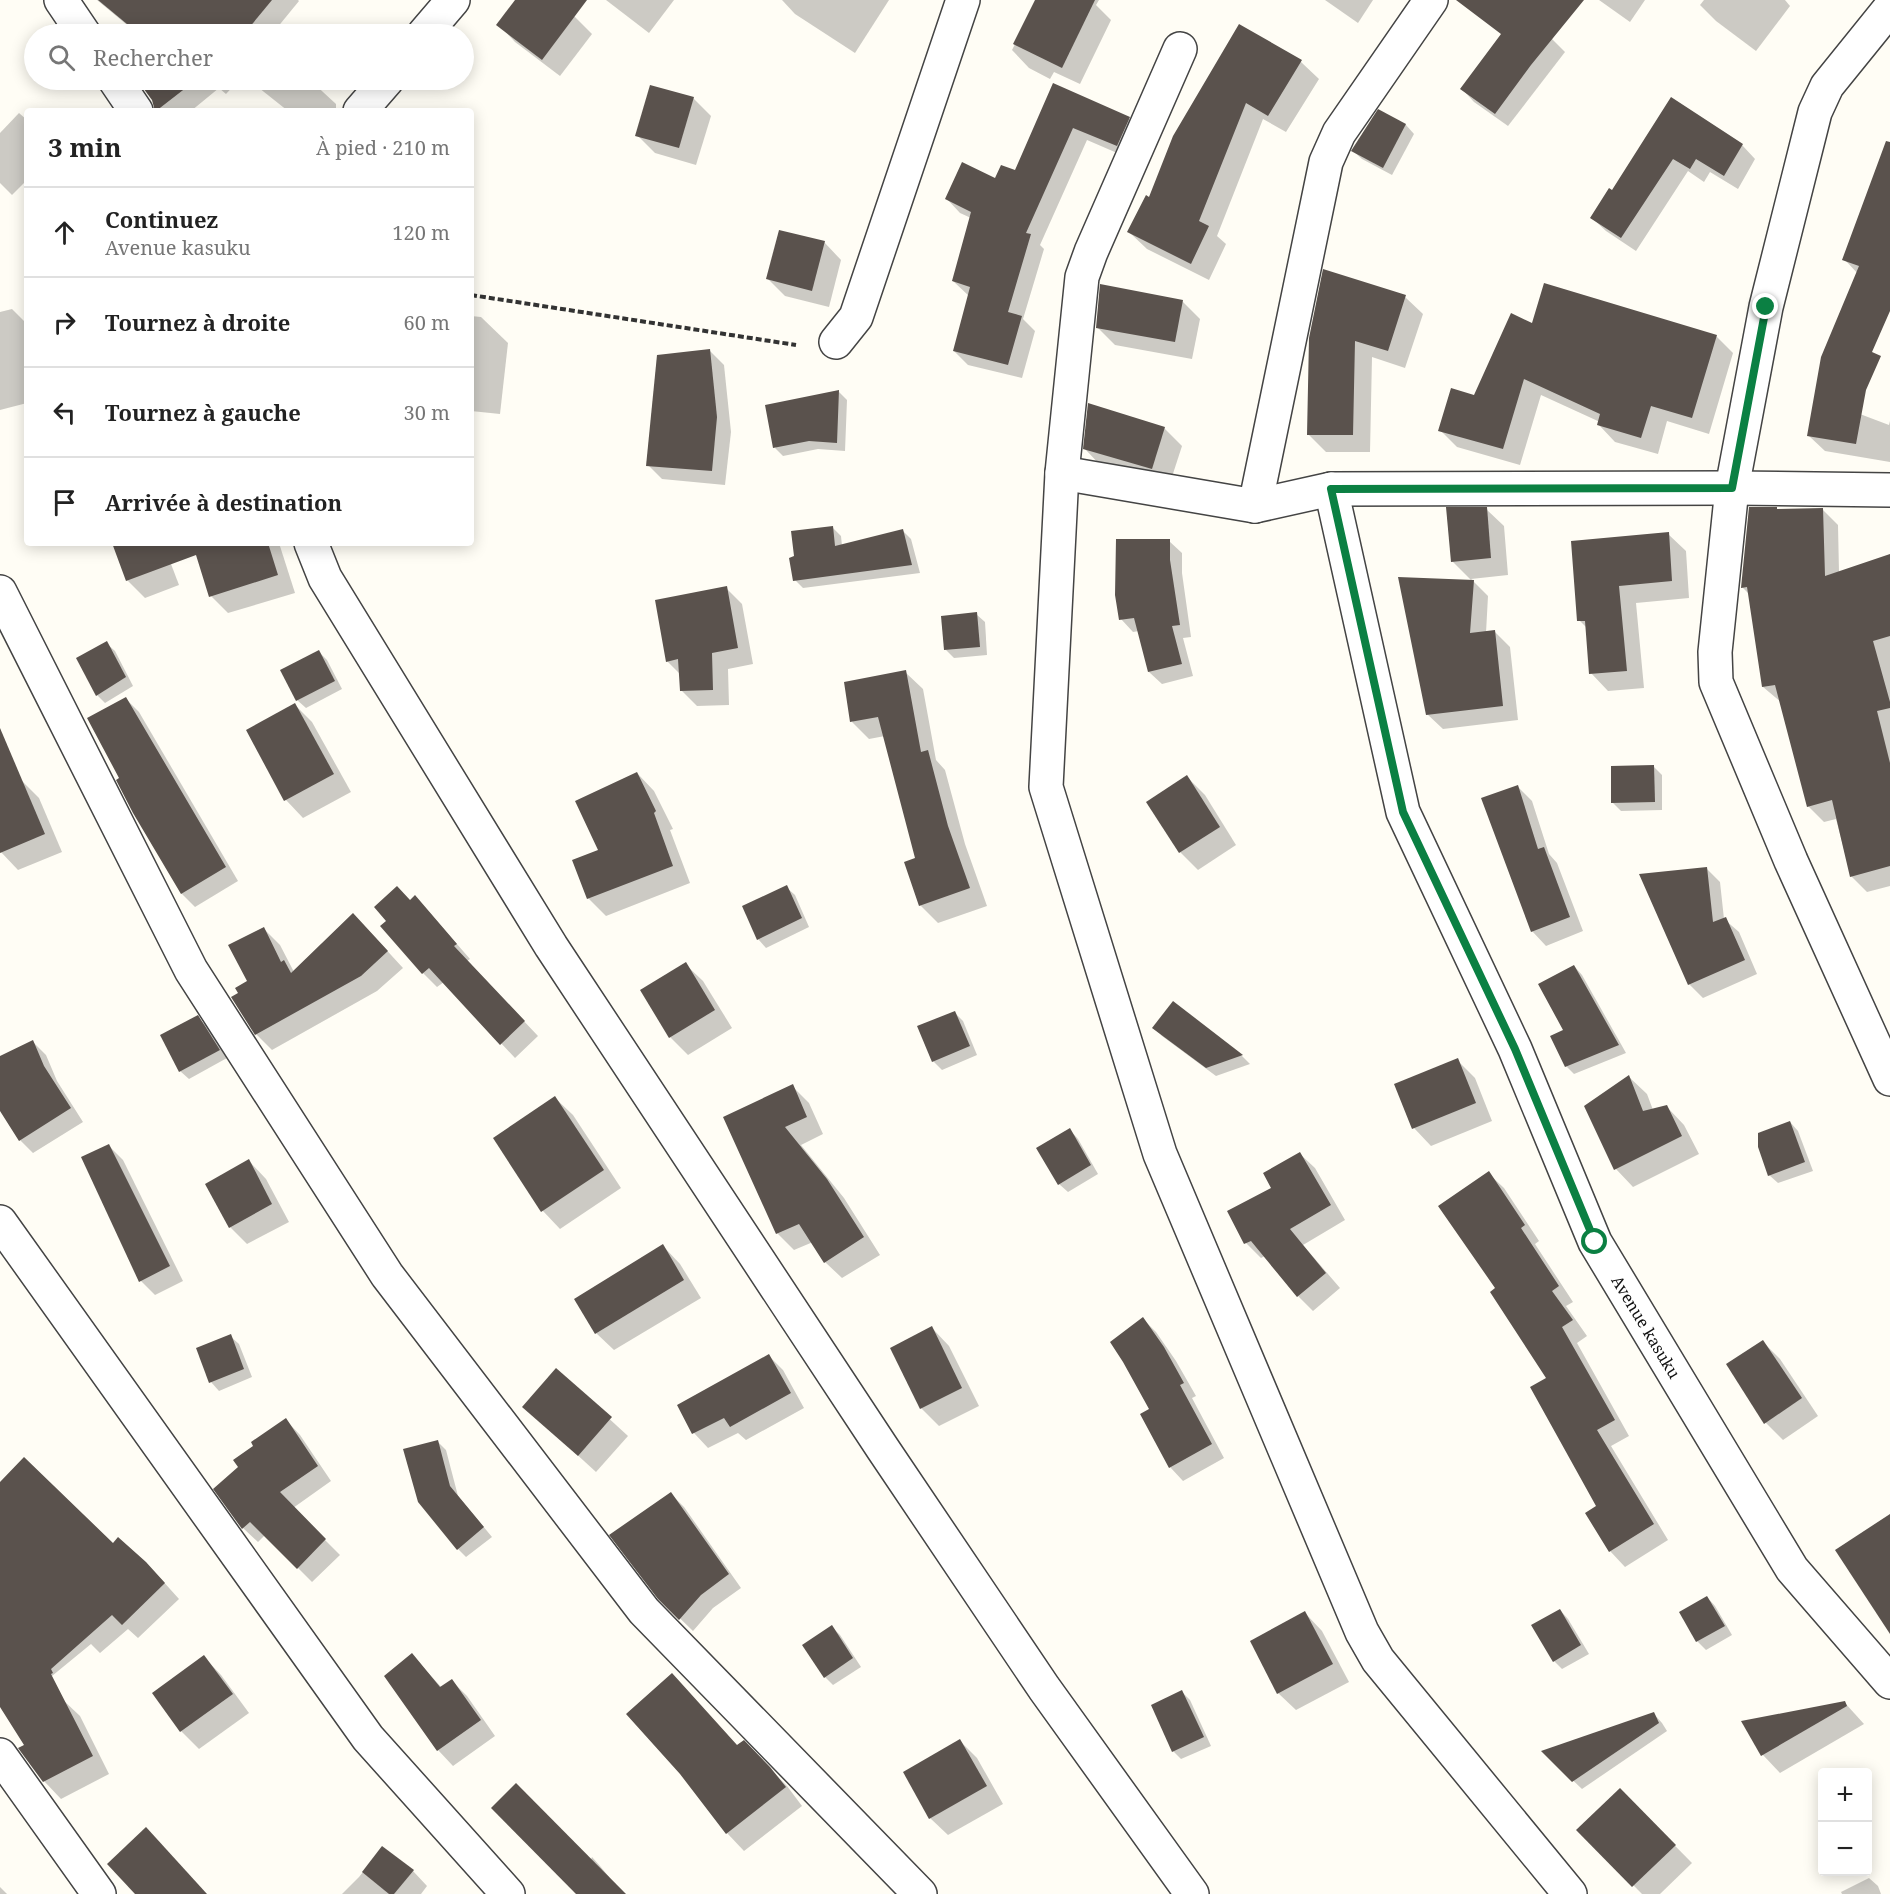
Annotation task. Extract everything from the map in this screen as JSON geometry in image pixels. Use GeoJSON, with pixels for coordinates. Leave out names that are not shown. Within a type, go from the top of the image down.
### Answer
{"type":"FeatureCollection","features":[{"type":"Feature","properties":{"kind":"street"},"geometry":{"type":"LineString","coordinates":[[61,0],[77,24]]}},
{"type":"Feature","properties":{"kind":"street"},"geometry":{"type":"LineString","coordinates":[[433,24],[453,0]]}},
{"type":"Feature","properties":{"kind":"street"},"geometry":{"type":"LineString","coordinates":[[836,342],[856,317],[963,0]]}},
{"type":"Feature","properties":{"kind":"street"},"geometry":{"type":"LineString","coordinates":[[1255,506],[1326,162],[1339,133],[1431,0]]}},
{"type":"Feature","properties":{"kind":"street"},"geometry":{"type":"LineString","coordinates":[[1890,8],[1827,86],[1815,112],[1766,307],[1732,488],[1716,652],[1716,682],[1791,861],[1890,1079]]}},
{"type":"Feature","properties":{"kind":"street"},"geometry":{"type":"LineString","coordinates":[[1180,49],[1082,277],[1062,473],[1046,787],[1160,1154],[1362,1632],[1378,1660],[1570,1894]]}},
{"type":"Feature","properties":{"kind":"street"},"geometry":{"type":"LineString","coordinates":[[122,90],[134,108]]}},
{"type":"Feature","properties":{"kind":"street"},"geometry":{"type":"LineString","coordinates":[[363,108],[378,90]]}},
{"type":"Feature","properties":{"kind":"street"},"geometry":{"type":"LineString","coordinates":[[1062,473],[1255,506],[1331,489],[1890,490]]}},
{"type":"Feature","properties":{"kind":"street","name":"Avenue kasuku"},"geometry":{"type":"LineString","coordinates":[[1331,489],[1403,812],[1515,1049],[1595,1242],[1792,1569],[1890,1682]]}},
{"type":"Feature","properties":{"kind":"street"},"geometry":{"type":"LineString","coordinates":[[312,546],[325,578],[551,946],[1031,1669],[1192,1894]]}},
{"type":"Feature","properties":{"kind":"street"},"geometry":{"type":"LineString","coordinates":[[0,592],[191,970],[387,1275],[644,1611],[920,1894]]}},
{"type":"Feature","properties":{"kind":"street"},"geometry":{"type":"LineString","coordinates":[[0,1222],[368,1738],[508,1894]]}},
{"type":"Feature","properties":{"kind":"street"},"geometry":{"type":"LineString","coordinates":[[0,1755],[99,1894]]}},
{"type":"Feature","properties":{"kind":"path"},"geometry":{"type":"LineString","coordinates":[[474,295],[815,348],[836,342]]}},
{"type":"Feature","properties":{"kind":"building"},"geometry":{"type":"Polygon","coordinates":[[[98,0],[272,0],[252,24],[127,24],[98,0]]]}},
{"type":"Feature","properties":{"kind":"building"},"geometry":{"type":"Polygon","coordinates":[[[515,0],[587,0],[542,60],[496,25],[515,0]]]}},
{"type":"Feature","properties":{"kind":"building"},"geometry":{"type":"Polygon","coordinates":[[[1035,0],[1095,0],[1062,68],[1013,44],[1035,0]]]}},
{"type":"Feature","properties":{"kind":"building"},"geometry":{"type":"Polygon","coordinates":[[[1456,0],[1584,0],[1495,114],[1460,89],[1501,34],[1456,0]]]}},
{"type":"Feature","properties":{"kind":"building"},"geometry":{"type":"Polygon","coordinates":[[[1239,24],[1302,60],[1268,116],[1246,103],[1199,221],[1209,226],[1191,264],[1127,232],[1146,195],[1149,197],[1173,136],[1239,24]]]}},
{"type":"Feature","properties":{"kind":"building"},"geometry":{"type":"Polygon","coordinates":[[[1053,83],[1130,117],[1117,146],[1073,128],[1026,233],[1031,234],[1008,312],[1022,316],[1008,365],[953,351],[970,287],[952,281],[971,212],[945,199],[962,162],[995,178],[1001,165],[1015,170],[1053,83]]]}},
{"type":"Feature","properties":{"kind":"building"},"geometry":{"type":"Polygon","coordinates":[[[650,85],[694,97],[679,148],[635,136],[650,85]]]}},
{"type":"Feature","properties":{"kind":"building"},"geometry":{"type":"Polygon","coordinates":[[[145,90],[183,90],[160,108],[154,108],[152,100],[145,90]]]}},
{"type":"Feature","properties":{"kind":"building"},"geometry":{"type":"Polygon","coordinates":[[[1671,97],[1743,144],[1724,176],[1696,159],[1690,169],[1673,159],[1621,238],[1590,218],[1609,188],[1612,190],[1671,97]]]}},
{"type":"Feature","properties":{"kind":"building"},"geometry":{"type":"Polygon","coordinates":[[[1378,109],[1406,124],[1383,168],[1351,151],[1378,109]]]}},
{"type":"Feature","properties":{"kind":"building"},"geometry":{"type":"Polygon","coordinates":[[[1886,141],[1890,142],[1890,311],[1872,352],[1881,356],[1866,390],[1856,444],[1807,436],[1821,357],[1859,266],[1842,260],[1886,141]]]}},
{"type":"Feature","properties":{"kind":"building"},"geometry":{"type":"Polygon","coordinates":[[[779,230],[825,241],[812,291],[766,279],[779,230]]]}},
{"type":"Feature","properties":{"kind":"building"},"geometry":{"type":"Polygon","coordinates":[[[1323,269],[1406,295],[1388,351],[1355,341],[1353,435],[1307,435],[1309,338],[1323,269]]]}},
{"type":"Feature","properties":{"kind":"building"},"geometry":{"type":"Polygon","coordinates":[[[1544,283],[1717,335],[1692,418],[1651,406],[1641,438],[1597,425],[1600,414],[1524,379],[1503,449],[1438,431],[1451,388],[1474,395],[1511,313],[1532,323],[1544,283]]]}},
{"type":"Feature","properties":{"kind":"building"},"geometry":{"type":"Polygon","coordinates":[[[1100,284],[1183,300],[1175,342],[1096,328],[1100,284]]]}},
{"type":"Feature","properties":{"kind":"building"},"geometry":{"type":"Polygon","coordinates":[[[710,349],[717,417],[712,471],[646,466],[657,355],[710,349]]]}},
{"type":"Feature","properties":{"kind":"building"},"geometry":{"type":"Polygon","coordinates":[[[839,390],[837,443],[809,441],[773,448],[765,405],[839,390]]]}},
{"type":"Feature","properties":{"kind":"building"},"geometry":{"type":"Polygon","coordinates":[[[1088,403],[1165,427],[1152,469],[1083,449],[1088,403]]]}},
{"type":"Feature","properties":{"kind":"building"},"geometry":{"type":"Polygon","coordinates":[[[1446,507],[1487,507],[1491,558],[1451,562],[1446,507]]]}},
{"type":"Feature","properties":{"kind":"building"},"geometry":{"type":"Polygon","coordinates":[[[1749,507],[1823,508],[1825,576],[1890,554],[1890,636],[1873,641],[1890,702],[1890,708],[1877,711],[1890,763],[1890,866],[1850,877],[1832,800],[1807,807],[1775,685],[1762,687],[1747,587],[1741,588],[1749,507]]]}},
{"type":"Feature","properties":{"kind":"building"},"geometry":{"type":"Polygon","coordinates":[[[833,526],[835,546],[903,529],[912,565],[793,581],[789,558],[794,556],[791,531],[833,526]]]}},
{"type":"Feature","properties":{"kind":"building"},"geometry":{"type":"Polygon","coordinates":[[[1669,532],[1672,581],[1619,586],[1627,671],[1589,674],[1585,621],[1577,621],[1571,541],[1669,532]]]}},
{"type":"Feature","properties":{"kind":"building"},"geometry":{"type":"Polygon","coordinates":[[[1116,539],[1170,539],[1170,560],[1180,625],[1172,626],[1182,664],[1148,672],[1134,618],[1119,620],[1115,595],[1116,539]]]}},
{"type":"Feature","properties":{"kind":"building"},"geometry":{"type":"Polygon","coordinates":[[[113,546],[269,546],[278,575],[209,597],[196,555],[126,581],[113,546]]]}},
{"type":"Feature","properties":{"kind":"building"},"geometry":{"type":"Polygon","coordinates":[[[1398,577],[1474,580],[1470,633],[1495,630],[1503,706],[1426,715],[1398,577]]]}},
{"type":"Feature","properties":{"kind":"building"},"geometry":{"type":"Polygon","coordinates":[[[727,586],[738,648],[712,653],[713,690],[680,691],[678,659],[666,662],[655,600],[727,586]]]}},
{"type":"Feature","properties":{"kind":"building"},"geometry":{"type":"Polygon","coordinates":[[[977,612],[980,647],[944,650],[941,616],[977,612]]]}},
{"type":"Feature","properties":{"kind":"building"},"geometry":{"type":"Polygon","coordinates":[[[107,641],[126,677],[96,696],[76,658],[107,641]]]}},
{"type":"Feature","properties":{"kind":"building"},"geometry":{"type":"Polygon","coordinates":[[[319,650],[335,681],[296,701],[280,670],[319,650]]]}},
{"type":"Feature","properties":{"kind":"building"},"geometry":{"type":"Polygon","coordinates":[[[906,670],[921,752],[928,750],[948,826],[970,888],[919,906],[904,862],[915,858],[878,717],[850,722],[844,682],[906,670]]]}},
{"type":"Feature","properties":{"kind":"building"},"geometry":{"type":"Polygon","coordinates":[[[126,697],[226,867],[181,894],[133,813],[116,780],[119,778],[87,718],[126,697]]]}},
{"type":"Feature","properties":{"kind":"building"},"geometry":{"type":"Polygon","coordinates":[[[295,703],[334,774],[284,801],[246,730],[295,703]]]}},
{"type":"Feature","properties":{"kind":"building"},"geometry":{"type":"Polygon","coordinates":[[[0,728],[45,834],[0,853],[0,728]]]}},
{"type":"Feature","properties":{"kind":"building"},"geometry":{"type":"Polygon","coordinates":[[[1654,765],[1655,802],[1611,803],[1611,766],[1654,765]]]}},
{"type":"Feature","properties":{"kind":"building"},"geometry":{"type":"Polygon","coordinates":[[[637,772],[656,811],[654,813],[673,866],[587,899],[572,860],[598,850],[575,801],[637,772]]]}},
{"type":"Feature","properties":{"kind":"building"},"geometry":{"type":"Polygon","coordinates":[[[1187,775],[1220,827],[1179,853],[1146,802],[1187,775]]]}},
{"type":"Feature","properties":{"kind":"building"},"geometry":{"type":"Polygon","coordinates":[[[1518,785],[1538,849],[1544,847],[1570,917],[1531,932],[1481,798],[1518,785]]]}},
{"type":"Feature","properties":{"kind":"building"},"geometry":{"type":"Polygon","coordinates":[[[1707,867],[1713,922],[1726,917],[1745,960],[1688,985],[1639,874],[1707,867]]]}},
{"type":"Feature","properties":{"kind":"building"},"geometry":{"type":"Polygon","coordinates":[[[787,885],[802,918],[757,940],[742,906],[787,885]]]}},
{"type":"Feature","properties":{"kind":"building"},"geometry":{"type":"Polygon","coordinates":[[[397,886],[410,900],[415,895],[457,944],[454,946],[525,1021],[500,1045],[429,968],[422,974],[380,926],[386,921],[374,907],[397,886]]]}},
{"type":"Feature","properties":{"kind":"building"},"geometry":{"type":"Polygon","coordinates":[[[353,913],[388,951],[361,976],[255,1035],[231,997],[238,993],[235,988],[247,981],[228,945],[264,927],[281,962],[284,960],[291,973],[353,913]]]}},
{"type":"Feature","properties":{"kind":"building"},"geometry":{"type":"Polygon","coordinates":[[[686,962],[715,1010],[669,1038],[640,990],[686,962]]]}},
{"type":"Feature","properties":{"kind":"building"},"geometry":{"type":"Polygon","coordinates":[[[1574,965],[1619,1045],[1565,1067],[1550,1036],[1563,1030],[1538,984],[1574,965]]]}},
{"type":"Feature","properties":{"kind":"building"},"geometry":{"type":"Polygon","coordinates":[[[1173,1001],[1243,1055],[1206,1068],[1152,1028],[1173,1001]]]}},
{"type":"Feature","properties":{"kind":"building"},"geometry":{"type":"Polygon","coordinates":[[[955,1011],[970,1046],[932,1062],[917,1026],[955,1011]]]}},
{"type":"Feature","properties":{"kind":"building"},"geometry":{"type":"Polygon","coordinates":[[[198,1015],[220,1050],[179,1072],[160,1035],[198,1015]]]}},
{"type":"Feature","properties":{"kind":"building"},"geometry":{"type":"Polygon","coordinates":[[[33,1040],[44,1066],[71,1108],[19,1141],[0,1111],[0,1056],[33,1040]]]}},
{"type":"Feature","properties":{"kind":"building"},"geometry":{"type":"Polygon","coordinates":[[[1458,1058],[1476,1103],[1412,1129],[1394,1084],[1458,1058]]]}},
{"type":"Feature","properties":{"kind":"building"},"geometry":{"type":"Polygon","coordinates":[[[1629,1075],[1643,1111],[1667,1105],[1682,1136],[1614,1170],[1584,1106],[1629,1075]]]}},
{"type":"Feature","properties":{"kind":"building"},"geometry":{"type":"Polygon","coordinates":[[[793,1084],[807,1117],[785,1127],[827,1179],[864,1237],[824,1263],[799,1224],[776,1234],[723,1117],[793,1084]]]}},
{"type":"Feature","properties":{"kind":"building"},"geometry":{"type":"Polygon","coordinates":[[[555,1096],[604,1170],[541,1212],[493,1138],[555,1096]]]}},
{"type":"Feature","properties":{"kind":"building"},"geometry":{"type":"Polygon","coordinates":[[[1790,1121],[1805,1162],[1768,1176],[1758,1147],[1758,1133],[1790,1121]]]}},
{"type":"Feature","properties":{"kind":"building"},"geometry":{"type":"Polygon","coordinates":[[[1070,1128],[1091,1165],[1058,1185],[1036,1148],[1070,1128]]]}},
{"type":"Feature","properties":{"kind":"building"},"geometry":{"type":"Polygon","coordinates":[[[109,1144],[170,1266],[139,1282],[81,1157],[109,1144]]]}},
{"type":"Feature","properties":{"kind":"building"},"geometry":{"type":"Polygon","coordinates":[[[1300,1152],[1331,1205],[1290,1229],[1326,1273],[1297,1297],[1251,1241],[1244,1244],[1227,1211],[1271,1188],[1263,1173],[1300,1152]]]}},
{"type":"Feature","properties":{"kind":"building"},"geometry":{"type":"Polygon","coordinates":[[[249,1159],[272,1204],[229,1228],[205,1184],[249,1159]]]}},
{"type":"Feature","properties":{"kind":"building"},"geometry":{"type":"Polygon","coordinates":[[[1489,1171],[1525,1225],[1521,1228],[1559,1286],[1552,1291],[1573,1320],[1562,1327],[1615,1420],[1597,1430],[1654,1524],[1609,1552],[1585,1513],[1596,1506],[1530,1387],[1546,1378],[1490,1292],[1495,1288],[1438,1206],[1489,1171]]]}},
{"type":"Feature","properties":{"kind":"building"},"geometry":{"type":"Polygon","coordinates":[[[663,1244],[684,1280],[595,1334],[574,1299],[663,1244]]]}},
{"type":"Feature","properties":{"kind":"building"},"geometry":{"type":"Polygon","coordinates":[[[1143,1317],[1164,1347],[1184,1383],[1180,1385],[1212,1444],[1169,1468],[1140,1414],[1149,1409],[1110,1342],[1143,1317]]]}},
{"type":"Feature","properties":{"kind":"building"},"geometry":{"type":"Polygon","coordinates":[[[932,1326],[962,1388],[920,1409],[890,1348],[932,1326]]]}},
{"type":"Feature","properties":{"kind":"building"},"geometry":{"type":"Polygon","coordinates":[[[231,1334],[244,1369],[209,1383],[196,1348],[231,1334]]]}},
{"type":"Feature","properties":{"kind":"building"},"geometry":{"type":"Polygon","coordinates":[[[1763,1340],[1802,1398],[1764,1424],[1726,1364],[1763,1340]]]}},
{"type":"Feature","properties":{"kind":"building"},"geometry":{"type":"Polygon","coordinates":[[[769,1354],[791,1393],[730,1427],[724,1418],[692,1434],[677,1405],[769,1354]]]}},
{"type":"Feature","properties":{"kind":"building"},"geometry":{"type":"Polygon","coordinates":[[[556,1368],[612,1417],[578,1456],[522,1407],[556,1368]]]}},
{"type":"Feature","properties":{"kind":"building"},"geometry":{"type":"Polygon","coordinates":[[[286,1418],[318,1466],[280,1492],[326,1539],[297,1569],[250,1522],[242,1529],[213,1489],[238,1467],[233,1460],[253,1446],[251,1442],[286,1418]]]}},
{"type":"Feature","properties":{"kind":"building"},"geometry":{"type":"Polygon","coordinates":[[[438,1440],[450,1486],[484,1527],[457,1550],[418,1502],[403,1449],[438,1440]]]}},
{"type":"Feature","properties":{"kind":"building"},"geometry":{"type":"Polygon","coordinates":[[[24,1457],[113,1543],[118,1537],[165,1583],[122,1625],[112,1615],[51,1669],[53,1673],[51,1674],[93,1756],[43,1782],[18,1748],[24,1745],[0,1707],[0,1482],[24,1457]]]}},
{"type":"Feature","properties":{"kind":"building"},"geometry":{"type":"Polygon","coordinates":[[[671,1492],[729,1574],[701,1595],[679,1620],[658,1599],[609,1535],[671,1492]]]}},
{"type":"Feature","properties":{"kind":"building"},"geometry":{"type":"Polygon","coordinates":[[[1890,1514],[1890,1634],[1835,1550],[1890,1514]]]}},
{"type":"Feature","properties":{"kind":"building"},"geometry":{"type":"Polygon","coordinates":[[[1707,1596],[1725,1626],[1696,1642],[1679,1612],[1707,1596]]]}},
{"type":"Feature","properties":{"kind":"building"},"geometry":{"type":"Polygon","coordinates":[[[1560,1609],[1581,1645],[1553,1662],[1531,1625],[1560,1609]]]}},
{"type":"Feature","properties":{"kind":"building"},"geometry":{"type":"Polygon","coordinates":[[[1305,1611],[1333,1664],[1277,1694],[1250,1641],[1305,1611]]]}},
{"type":"Feature","properties":{"kind":"building"},"geometry":{"type":"Polygon","coordinates":[[[832,1625],[853,1658],[824,1678],[802,1645],[832,1625]]]}},
{"type":"Feature","properties":{"kind":"building"},"geometry":{"type":"Polygon","coordinates":[[[412,1653],[440,1687],[452,1679],[481,1720],[437,1751],[384,1676],[412,1653]]]}},
{"type":"Feature","properties":{"kind":"building"},"geometry":{"type":"Polygon","coordinates":[[[204,1655],[233,1694],[180,1732],[152,1693],[204,1655]]]}},
{"type":"Feature","properties":{"kind":"building"},"geometry":{"type":"Polygon","coordinates":[[[672,1673],[737,1745],[744,1740],[786,1787],[726,1834],[680,1774],[626,1714],[672,1673]]]}},
{"type":"Feature","properties":{"kind":"building"},"geometry":{"type":"Polygon","coordinates":[[[1182,1690],[1204,1737],[1172,1752],[1151,1705],[1182,1690]]]}},
{"type":"Feature","properties":{"kind":"building"},"geometry":{"type":"Polygon","coordinates":[[[1845,1701],[1847,1706],[1761,1756],[1741,1721],[1845,1701]]]}},
{"type":"Feature","properties":{"kind":"building"},"geometry":{"type":"Polygon","coordinates":[[[1654,1712],[1659,1723],[1572,1782],[1541,1751],[1654,1712]]]}},
{"type":"Feature","properties":{"kind":"building"},"geometry":{"type":"Polygon","coordinates":[[[960,1739],[987,1786],[929,1819],[903,1772],[960,1739]]]}},
{"type":"Feature","properties":{"kind":"building"},"geometry":{"type":"Polygon","coordinates":[[[516,1783],[626,1894],[576,1894],[491,1808],[516,1783]]]}},
{"type":"Feature","properties":{"kind":"building"},"geometry":{"type":"Polygon","coordinates":[[[1620,1788],[1676,1845],[1632,1887],[1576,1830],[1620,1788]]]}},
{"type":"Feature","properties":{"kind":"building"},"geometry":{"type":"Polygon","coordinates":[[[146,1827],[207,1894],[135,1894],[107,1864],[146,1827]]]}},
{"type":"Feature","properties":{"kind":"building"},"geometry":{"type":"Polygon","coordinates":[[[382,1846],[414,1870],[394,1894],[389,1894],[362,1872],[382,1846]]]}},
{"type":"Feature","properties":{"kind":"route"},"geometry":{"type":"LineString","coordinates":[[1595,1242],[1515,1049],[1403,812],[1331,489],[1732,488],[1766,307]]}}]}
